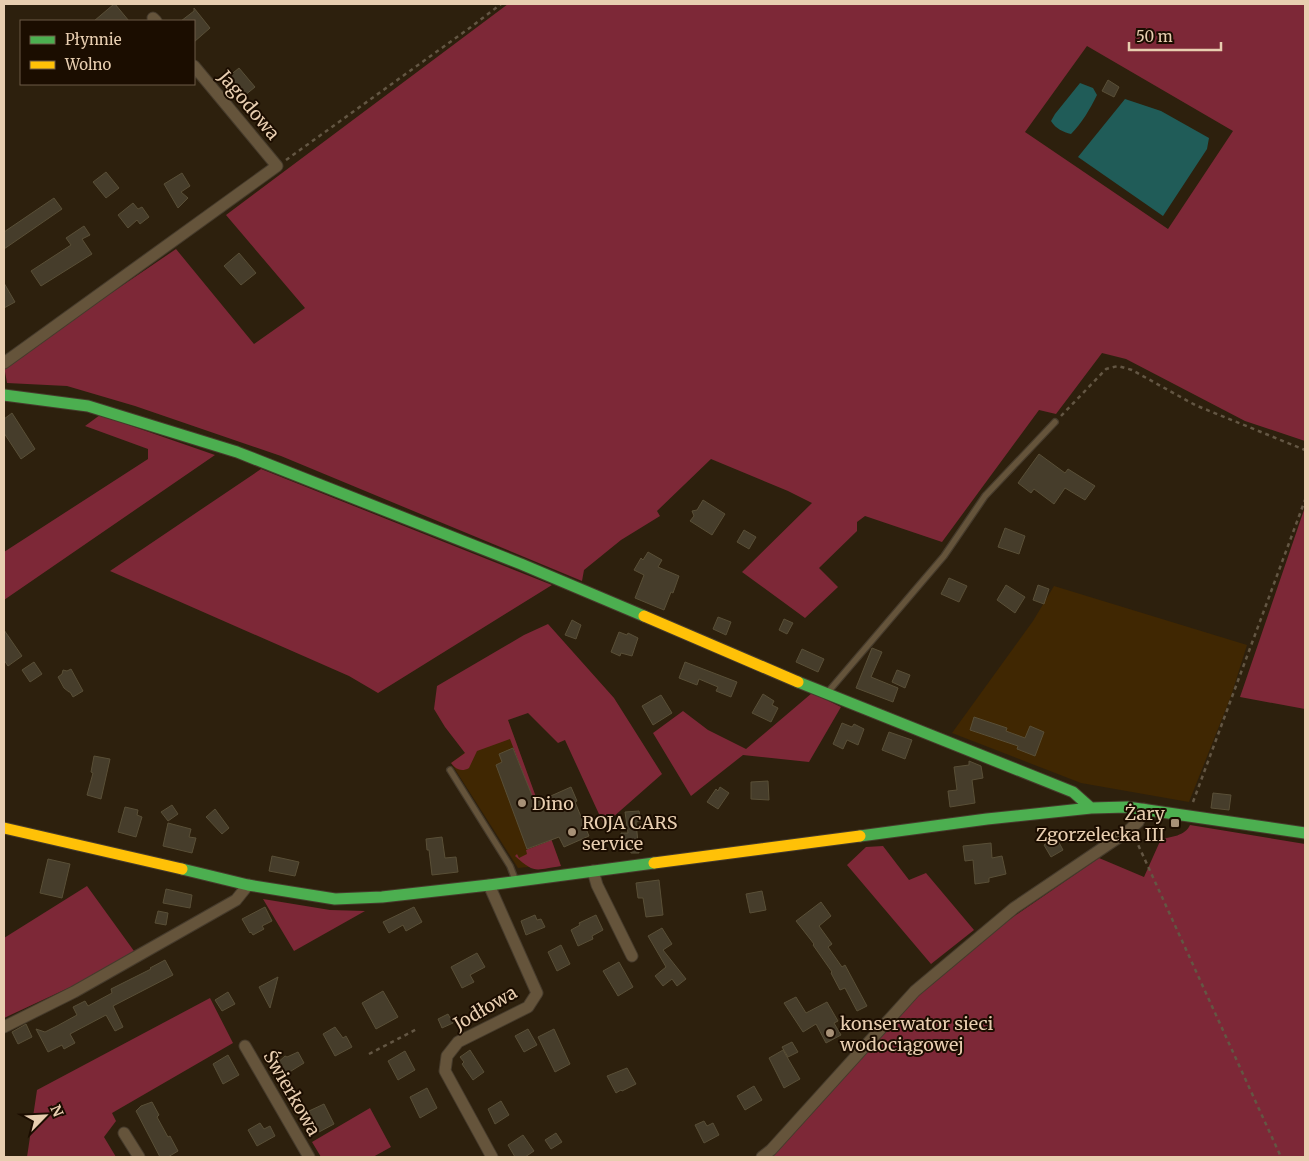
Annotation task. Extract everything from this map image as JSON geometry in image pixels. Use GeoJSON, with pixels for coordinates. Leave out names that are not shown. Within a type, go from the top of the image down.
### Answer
{"type":"FeatureCollection","features":[{"type":"Feature","properties":{"kind":"main road"},"geometry":{"type":"LineString","coordinates":[[4,395],[88,406],[237,452],[520,564],[826,694],[1073,792],[1091,808]]}},
{"type":"Feature","properties":{"kind":"main road"},"geometry":{"type":"LineString","coordinates":[[4,828],[248,885],[335,899],[382,897],[489,885],[987,819],[1091,808],[1127,807],[1305,833]]}},
{"type":"Feature","properties":{"kind":"street","name":"Jagodowa"},"geometry":{"type":"LineString","coordinates":[[195,67],[277,166]]}},
{"type":"Feature","properties":{"kind":"street"},"geometry":{"type":"LineString","coordinates":[[4,363],[277,166]]}},
{"type":"Feature","properties":{"kind":"street"},"geometry":{"type":"LineString","coordinates":[[762,1157],[771,1150],[915,991],[1014,908],[1128,831],[1138,822],[1144,809]]}},
{"type":"Feature","properties":{"kind":"street"},"geometry":{"type":"LineString","coordinates":[[593,871],[597,885],[632,956]]}},
{"type":"Feature","properties":{"kind":"street"},"geometry":{"type":"LineString","coordinates":[[4,1028],[74,992],[236,900],[248,885]]}},
{"type":"Feature","properties":{"kind":"street","name":"Jodłowa"},"geometry":{"type":"LineString","coordinates":[[489,885],[537,993],[528,1008],[458,1042],[447,1056],[445,1071],[492,1157]]}},
{"type":"Feature","properties":{"kind":"street","name":"Świerkowa"},"geometry":{"type":"LineString","coordinates":[[245,1046],[309,1157]]}},
{"type":"Feature","properties":{"kind":"street"},"geometry":{"type":"LineString","coordinates":[[124,1133],[139,1157]]}},
{"type":"Feature","properties":{"kind":"lane"},"geometry":{"type":"LineString","coordinates":[[826,694],[944,556],[985,496],[1055,422]]}},
{"type":"Feature","properties":{"kind":"lane"},"geometry":{"type":"LineString","coordinates":[[450,770],[510,866],[516,881]]}},
{"type":"Feature","properties":{"kind":"path"},"geometry":{"type":"LineString","coordinates":[[277,166],[472,27],[501,4]]}},
{"type":"Feature","properties":{"kind":"path"},"geometry":{"type":"LineString","coordinates":[[1055,422],[1106,368],[1118,366],[1132,370],[1195,405],[1305,450]]}},
{"type":"Feature","properties":{"kind":"path"},"geometry":{"type":"LineString","coordinates":[[1189,815],[1305,500]]}},
{"type":"Feature","properties":{"kind":"path"},"geometry":{"type":"LineString","coordinates":[[1128,831],[1135,838],[1281,1157]]}},
{"type":"Feature","properties":{"kind":"path"},"geometry":{"type":"LineString","coordinates":[[369,1054],[416,1029]]}},
{"type":"Feature","properties":{"kind":"shaded area"},"geometry":{"type":"Polygon","coordinates":[[[508,4],[1305,4],[1305,441],[1245,421],[1126,359],[1102,353],[1056,414],[1039,410],[942,542],[865,516],[857,522],[857,531],[819,568],[838,587],[805,618],[742,572],[812,503],[711,459],[657,511],[660,516],[621,540],[584,570],[582,581],[281,456],[135,406],[67,386],[7,383],[4,366],[176,249],[254,344],[305,308],[226,215],[508,4]],[[1087,46],[1025,132],[1168,229],[1233,131],[1087,46]]]}},
{"type":"Feature","properties":{"kind":"shaded area"},"geometry":{"type":"Polygon","coordinates":[[[100,415],[215,455],[4,600],[4,552],[148,459],[148,449],[85,426],[100,415]]]}},
{"type":"Feature","properties":{"kind":"shaded area"},"geometry":{"type":"Polygon","coordinates":[[[261,469],[552,585],[378,693],[349,676],[110,571],[261,469]]]}},
{"type":"Feature","properties":{"kind":"shaded area"},"geometry":{"type":"Polygon","coordinates":[[[1305,507],[1305,709],[1240,697],[1305,507]]]}},
{"type":"Feature","properties":{"kind":"shaded area"},"geometry":{"type":"Polygon","coordinates":[[[1054,586],[1247,645],[1231,696],[1189,802],[1081,783],[952,733],[1033,621],[1054,586]]]}},
{"type":"Feature","properties":{"kind":"shaded area"},"geometry":{"type":"Polygon","coordinates":[[[548,624],[614,698],[662,774],[604,825],[565,740],[558,743],[528,713],[508,720],[561,866],[536,869],[527,866],[515,856],[517,854],[519,858],[527,854],[526,850],[549,841],[510,739],[477,751],[469,768],[459,770],[451,763],[465,753],[434,709],[437,686],[524,635],[548,624]]]}},
{"type":"Feature","properties":{"kind":"shaded area"},"geometry":{"type":"Polygon","coordinates":[[[812,693],[841,707],[809,762],[743,755],[691,796],[653,733],[683,711],[708,730],[746,749],[812,693]]]}},
{"type":"Feature","properties":{"kind":"shaded area"},"geometry":{"type":"Polygon","coordinates":[[[508,720],[560,864],[518,868],[451,763],[508,720]]]}},
{"type":"Feature","properties":{"kind":"shaded area"},"geometry":{"type":"Polygon","coordinates":[[[1190,825],[1305,844],[1305,1157],[763,1157],[884,1022],[975,943],[1099,858],[1144,877],[1161,839],[1181,834],[1190,825]]]}},
{"type":"Feature","properties":{"kind":"shaded area"},"geometry":{"type":"Polygon","coordinates":[[[883,846],[909,880],[926,873],[974,930],[931,964],[847,865],[866,847],[883,846]]]}},
{"type":"Feature","properties":{"kind":"shaded area"},"geometry":{"type":"Polygon","coordinates":[[[87,886],[134,951],[77,984],[4,1018],[4,938],[87,886]]]}},
{"type":"Feature","properties":{"kind":"shaded area"},"geometry":{"type":"Polygon","coordinates":[[[263,899],[330,910],[365,911],[294,951],[263,899]]]}},
{"type":"Feature","properties":{"kind":"shaded area"},"geometry":{"type":"Polygon","coordinates":[[[210,998],[233,1043],[112,1113],[116,1121],[104,1137],[116,1157],[27,1157],[37,1090],[210,998]]]}},
{"type":"Feature","properties":{"kind":"shaded area"},"geometry":{"type":"Polygon","coordinates":[[[370,1108],[391,1147],[373,1157],[321,1157],[312,1142],[370,1108]]]}},
{"type":"Feature","properties":{"kind":"water"},"geometry":{"type":"Polygon","coordinates":[[[1080,83],[1093,88],[1097,95],[1086,116],[1071,134],[1060,130],[1051,121],[1080,83]]]}},
{"type":"Feature","properties":{"kind":"water"},"geometry":{"type":"Polygon","coordinates":[[[1125,99],[1161,111],[1209,138],[1207,149],[1163,216],[1078,157],[1125,99]]]}},
{"type":"Feature","properties":{"kind":"building"},"geometry":{"type":"Polygon","coordinates":[[[114,4],[128,20],[95,20],[114,4]]]}},
{"type":"Feature","properties":{"kind":"building"},"geometry":{"type":"Polygon","coordinates":[[[194,8],[210,28],[195,41],[195,20],[182,20],[194,11],[194,8]]]}},
{"type":"Feature","properties":{"kind":"building"},"geometry":{"type":"Polygon","coordinates":[[[239,68],[255,87],[244,96],[228,77],[239,68]]]}},
{"type":"Feature","properties":{"kind":"building"},"geometry":{"type":"Polygon","coordinates":[[[1108,80],[1119,87],[1114,97],[1102,91],[1108,80]]]}},
{"type":"Feature","properties":{"kind":"building"},"geometry":{"type":"Polygon","coordinates":[[[106,172],[119,188],[106,198],[93,182],[106,172]]]}},
{"type":"Feature","properties":{"kind":"building"},"geometry":{"type":"Polygon","coordinates":[[[182,173],[190,186],[181,192],[188,198],[178,208],[164,184],[182,173]]]}},
{"type":"Feature","properties":{"kind":"building"},"geometry":{"type":"Polygon","coordinates":[[[54,198],[62,209],[4,249],[4,232],[54,198]]]}},
{"type":"Feature","properties":{"kind":"building"},"geometry":{"type":"Polygon","coordinates":[[[133,203],[138,209],[142,207],[149,217],[140,224],[137,220],[128,228],[118,215],[133,203]]]}},
{"type":"Feature","properties":{"kind":"building"},"geometry":{"type":"Polygon","coordinates":[[[84,226],[90,235],[82,239],[92,254],[41,286],[31,271],[71,245],[66,238],[84,226]]]}},
{"type":"Feature","properties":{"kind":"building"},"geometry":{"type":"Polygon","coordinates":[[[239,253],[256,273],[241,285],[224,266],[239,253]]]}},
{"type":"Feature","properties":{"kind":"building"},"geometry":{"type":"Polygon","coordinates":[[[4,283],[15,302],[4,308],[4,283]]]}},
{"type":"Feature","properties":{"kind":"building"},"geometry":{"type":"Polygon","coordinates":[[[12,413],[35,449],[21,459],[4,433],[4,419],[12,413]]]}},
{"type":"Feature","properties":{"kind":"building"},"geometry":{"type":"Polygon","coordinates":[[[1039,454],[1065,473],[1068,469],[1095,486],[1085,500],[1065,488],[1054,504],[1034,489],[1031,493],[1018,483],[1039,454]]]}},
{"type":"Feature","properties":{"kind":"building"},"geometry":{"type":"Polygon","coordinates":[[[703,500],[725,514],[712,535],[690,521],[694,516],[692,511],[697,510],[703,500]]]}},
{"type":"Feature","properties":{"kind":"building"},"geometry":{"type":"Polygon","coordinates":[[[1005,528],[1025,536],[1019,554],[998,547],[1005,528]]]}},
{"type":"Feature","properties":{"kind":"building"},"geometry":{"type":"Polygon","coordinates":[[[744,530],[756,537],[749,549],[737,542],[744,530]]]}},
{"type":"Feature","properties":{"kind":"building"},"geometry":{"type":"Polygon","coordinates":[[[648,552],[662,560],[658,567],[679,576],[664,610],[635,598],[644,575],[634,570],[641,558],[643,560],[648,552]]]}},
{"type":"Feature","properties":{"kind":"building"},"geometry":{"type":"Polygon","coordinates":[[[949,578],[967,586],[959,602],[941,594],[949,578]]]}},
{"type":"Feature","properties":{"kind":"building"},"geometry":{"type":"Polygon","coordinates":[[[1006,585],[1025,597],[1015,613],[997,600],[1006,585]]]}},
{"type":"Feature","properties":{"kind":"building"},"geometry":{"type":"Polygon","coordinates":[[[1038,585],[1049,589],[1044,604],[1033,600],[1038,585]]]}},
{"type":"Feature","properties":{"kind":"building"},"geometry":{"type":"Polygon","coordinates":[[[718,617],[731,622],[726,635],[713,629],[718,617]]]}},
{"type":"Feature","properties":{"kind":"building"},"geometry":{"type":"Polygon","coordinates":[[[784,619],[793,623],[787,634],[779,630],[784,619]]]}},
{"type":"Feature","properties":{"kind":"building"},"geometry":{"type":"Polygon","coordinates":[[[572,620],[581,625],[576,639],[565,635],[572,620]]]}},
{"type":"Feature","properties":{"kind":"building"},"geometry":{"type":"Polygon","coordinates":[[[4,630],[22,656],[8,666],[4,660],[4,630]]]}},
{"type":"Feature","properties":{"kind":"building"},"geometry":{"type":"Polygon","coordinates":[[[619,632],[627,635],[628,633],[638,638],[632,656],[621,653],[620,656],[611,652],[619,632]]]}},
{"type":"Feature","properties":{"kind":"building"},"geometry":{"type":"Polygon","coordinates":[[[872,648],[882,652],[871,677],[898,688],[893,702],[856,688],[872,648]]]}},
{"type":"Feature","properties":{"kind":"building"},"geometry":{"type":"Polygon","coordinates":[[[802,649],[824,659],[818,672],[796,662],[802,649]]]}},
{"type":"Feature","properties":{"kind":"building"},"geometry":{"type":"Polygon","coordinates":[[[34,662],[42,674],[30,682],[22,670],[34,662]]]}},
{"type":"Feature","properties":{"kind":"building"},"geometry":{"type":"Polygon","coordinates":[[[685,662],[737,682],[731,697],[716,691],[718,687],[699,679],[697,685],[679,678],[685,662]]]}},
{"type":"Feature","properties":{"kind":"building"},"geometry":{"type":"Polygon","coordinates":[[[71,669],[83,691],[73,697],[64,688],[58,677],[62,674],[63,670],[71,669]]]}},
{"type":"Feature","properties":{"kind":"building"},"geometry":{"type":"Polygon","coordinates":[[[897,670],[910,675],[905,688],[892,682],[897,670]]]}},
{"type":"Feature","properties":{"kind":"building"},"geometry":{"type":"Polygon","coordinates":[[[763,694],[774,701],[772,705],[778,708],[771,722],[752,713],[763,694]]]}},
{"type":"Feature","properties":{"kind":"building"},"geometry":{"type":"Polygon","coordinates":[[[661,695],[672,713],[653,725],[642,706],[661,695]]]}},
{"type":"Feature","properties":{"kind":"building"},"geometry":{"type":"Polygon","coordinates":[[[974,717],[1007,728],[1006,731],[1025,738],[1030,726],[1044,732],[1035,756],[1017,749],[1018,746],[970,730],[974,717]]]}},
{"type":"Feature","properties":{"kind":"building"},"geometry":{"type":"Polygon","coordinates":[[[842,723],[852,727],[854,724],[864,729],[858,745],[847,740],[843,749],[833,744],[842,723]]]}},
{"type":"Feature","properties":{"kind":"building"},"geometry":{"type":"Polygon","coordinates":[[[889,732],[912,740],[905,759],[882,750],[889,732]]]}},
{"type":"Feature","properties":{"kind":"building"},"geometry":{"type":"Polygon","coordinates":[[[513,748],[535,803],[571,787],[589,836],[564,847],[559,837],[527,849],[496,765],[502,762],[499,754],[513,748]]]}},
{"type":"Feature","properties":{"kind":"building"},"geometry":{"type":"Polygon","coordinates":[[[94,756],[110,759],[101,799],[87,795],[93,773],[91,772],[94,756]]]}},
{"type":"Feature","properties":{"kind":"building"},"geometry":{"type":"Polygon","coordinates":[[[969,761],[981,766],[983,778],[972,780],[975,803],[950,807],[948,791],[957,790],[954,767],[969,765],[969,761]]]}},
{"type":"Feature","properties":{"kind":"building"},"geometry":{"type":"Polygon","coordinates":[[[768,781],[769,800],[751,799],[751,782],[768,781]]]}},
{"type":"Feature","properties":{"kind":"building"},"geometry":{"type":"Polygon","coordinates":[[[720,787],[729,793],[718,809],[707,802],[716,789],[718,791],[720,787]]]}},
{"type":"Feature","properties":{"kind":"building"},"geometry":{"type":"Polygon","coordinates":[[[1213,793],[1231,795],[1229,810],[1211,808],[1213,793]]]}},
{"type":"Feature","properties":{"kind":"building"},"geometry":{"type":"Polygon","coordinates":[[[172,805],[178,814],[168,821],[161,812],[172,805]]]}},
{"type":"Feature","properties":{"kind":"building"},"geometry":{"type":"Polygon","coordinates":[[[125,807],[138,810],[137,815],[142,817],[136,837],[118,832],[125,807]]]}},
{"type":"Feature","properties":{"kind":"building"},"geometry":{"type":"Polygon","coordinates":[[[215,809],[229,828],[222,834],[206,817],[215,809]]]}},
{"type":"Feature","properties":{"kind":"building"},"geometry":{"type":"Polygon","coordinates":[[[639,811],[641,821],[636,822],[639,853],[631,853],[630,849],[623,849],[621,833],[628,833],[625,812],[639,811]]]}},
{"type":"Feature","properties":{"kind":"building"},"geometry":{"type":"Polygon","coordinates":[[[168,823],[191,829],[189,837],[196,838],[192,853],[163,846],[168,823]]]}},
{"type":"Feature","properties":{"kind":"building"},"geometry":{"type":"Polygon","coordinates":[[[442,837],[445,858],[456,857],[458,872],[432,875],[426,839],[442,837]]]}},
{"type":"Feature","properties":{"kind":"building"},"geometry":{"type":"Polygon","coordinates":[[[1056,837],[1063,850],[1051,857],[1044,845],[1056,837]]]}},
{"type":"Feature","properties":{"kind":"building"},"geometry":{"type":"Polygon","coordinates":[[[991,843],[992,858],[1002,856],[1006,874],[989,878],[989,882],[975,884],[973,860],[965,861],[963,846],[991,843]]]}},
{"type":"Feature","properties":{"kind":"building"},"geometry":{"type":"Polygon","coordinates":[[[272,856],[299,862],[295,876],[269,871],[272,856]]]}},
{"type":"Feature","properties":{"kind":"building"},"geometry":{"type":"Polygon","coordinates":[[[48,859],[70,864],[62,898],[40,893],[48,859]]]}},
{"type":"Feature","properties":{"kind":"building"},"geometry":{"type":"Polygon","coordinates":[[[659,880],[663,915],[646,917],[643,898],[638,898],[636,883],[659,880]]]}},
{"type":"Feature","properties":{"kind":"building"},"geometry":{"type":"Polygon","coordinates":[[[166,889],[192,895],[190,908],[163,903],[166,889]]]}},
{"type":"Feature","properties":{"kind":"building"},"geometry":{"type":"Polygon","coordinates":[[[762,891],[766,910],[750,913],[746,894],[762,891]]]}},
{"type":"Feature","properties":{"kind":"building"},"geometry":{"type":"Polygon","coordinates":[[[821,902],[831,916],[819,926],[832,944],[828,947],[842,967],[845,965],[867,1006],[857,1011],[845,988],[840,990],[832,972],[796,921],[821,902]]]}},
{"type":"Feature","properties":{"kind":"building"},"geometry":{"type":"Polygon","coordinates":[[[265,907],[272,921],[262,926],[264,929],[253,935],[242,919],[265,907]]]}},
{"type":"Feature","properties":{"kind":"building"},"geometry":{"type":"Polygon","coordinates":[[[414,907],[422,922],[406,931],[403,925],[389,933],[383,922],[414,907]]]}},
{"type":"Feature","properties":{"kind":"building"},"geometry":{"type":"Polygon","coordinates":[[[158,911],[168,913],[166,925],[155,923],[158,911]]]}},
{"type":"Feature","properties":{"kind":"building"},"geometry":{"type":"Polygon","coordinates":[[[535,915],[537,920],[541,919],[545,927],[526,935],[521,921],[535,915]]]}},
{"type":"Feature","properties":{"kind":"building"},"geometry":{"type":"Polygon","coordinates":[[[596,915],[603,930],[592,936],[593,939],[578,946],[571,930],[580,925],[579,923],[596,915]]]}},
{"type":"Feature","properties":{"kind":"building"},"geometry":{"type":"Polygon","coordinates":[[[662,928],[672,944],[663,950],[686,979],[677,986],[672,979],[663,986],[655,976],[666,967],[648,936],[662,928]]]}},
{"type":"Feature","properties":{"kind":"building"},"geometry":{"type":"Polygon","coordinates":[[[561,945],[570,964],[557,971],[548,952],[561,945]]]}},
{"type":"Feature","properties":{"kind":"building"},"geometry":{"type":"Polygon","coordinates":[[[477,953],[485,967],[470,975],[474,982],[462,988],[451,967],[477,953]]]}},
{"type":"Feature","properties":{"kind":"building"},"geometry":{"type":"Polygon","coordinates":[[[165,960],[173,975],[113,1006],[123,1027],[115,1031],[106,1015],[70,1034],[75,1043],[64,1049],[62,1045],[48,1052],[36,1029],[45,1032],[57,1026],[77,1015],[73,1007],[85,1001],[88,1006],[112,993],[111,989],[165,960]]]}},
{"type":"Feature","properties":{"kind":"building"},"geometry":{"type":"Polygon","coordinates":[[[619,962],[633,987],[618,996],[603,971],[619,962]]]}},
{"type":"Feature","properties":{"kind":"building"},"geometry":{"type":"Polygon","coordinates":[[[278,977],[270,1008],[259,987],[278,977]]]}},
{"type":"Feature","properties":{"kind":"building"},"geometry":{"type":"Polygon","coordinates":[[[383,991],[398,1017],[376,1029],[362,1003],[383,991]]]}},
{"type":"Feature","properties":{"kind":"building"},"geometry":{"type":"Polygon","coordinates":[[[228,992],[235,1004],[222,1011],[215,1000],[228,992]]]}},
{"type":"Feature","properties":{"kind":"building"},"geometry":{"type":"Polygon","coordinates":[[[796,997],[806,1013],[827,1002],[838,1021],[834,1023],[841,1035],[826,1043],[816,1024],[803,1032],[784,1003],[796,997]]]}},
{"type":"Feature","properties":{"kind":"building"},"geometry":{"type":"Polygon","coordinates":[[[448,1014],[453,1023],[442,1028],[438,1019],[448,1014]]]}},
{"type":"Feature","properties":{"kind":"building"},"geometry":{"type":"Polygon","coordinates":[[[26,1024],[32,1037],[18,1044],[12,1032],[26,1024]]]}},
{"type":"Feature","properties":{"kind":"building"},"geometry":{"type":"Polygon","coordinates":[[[335,1027],[343,1038],[346,1036],[352,1047],[335,1056],[323,1034],[335,1027]]]}},
{"type":"Feature","properties":{"kind":"building"},"geometry":{"type":"Polygon","coordinates":[[[528,1029],[537,1045],[524,1052],[515,1036],[528,1029]]]}},
{"type":"Feature","properties":{"kind":"building"},"geometry":{"type":"Polygon","coordinates":[[[554,1029],[570,1064],[555,1072],[538,1037],[554,1029]]]}},
{"type":"Feature","properties":{"kind":"building"},"geometry":{"type":"Polygon","coordinates":[[[792,1042],[798,1052],[788,1057],[782,1047],[792,1042]]]}},
{"type":"Feature","properties":{"kind":"building"},"geometry":{"type":"Polygon","coordinates":[[[470,1050],[484,1072],[473,1080],[462,1064],[464,1062],[460,1057],[470,1050]]]}},
{"type":"Feature","properties":{"kind":"building"},"geometry":{"type":"Polygon","coordinates":[[[783,1050],[800,1079],[784,1088],[769,1058],[783,1050]]]}},
{"type":"Feature","properties":{"kind":"building"},"geometry":{"type":"Polygon","coordinates":[[[405,1051],[415,1070],[398,1080],[388,1061],[405,1051]]]}},
{"type":"Feature","properties":{"kind":"building"},"geometry":{"type":"Polygon","coordinates":[[[298,1052],[304,1063],[283,1076],[276,1064],[285,1056],[287,1057],[298,1052]]]}},
{"type":"Feature","properties":{"kind":"building"},"geometry":{"type":"Polygon","coordinates":[[[228,1055],[239,1075],[223,1084],[213,1064],[228,1055]]]}},
{"type":"Feature","properties":{"kind":"building"},"geometry":{"type":"Polygon","coordinates":[[[627,1068],[636,1084],[616,1093],[607,1076],[627,1068]]]}},
{"type":"Feature","properties":{"kind":"building"},"geometry":{"type":"Polygon","coordinates":[[[754,1086],[762,1100],[745,1110],[737,1096],[754,1086]]]}},
{"type":"Feature","properties":{"kind":"building"},"geometry":{"type":"Polygon","coordinates":[[[427,1088],[437,1108],[420,1118],[410,1097],[427,1088]]]}},
{"type":"Feature","properties":{"kind":"building"},"geometry":{"type":"Polygon","coordinates":[[[501,1101],[509,1115],[495,1124],[488,1109],[501,1101]]]}},
{"type":"Feature","properties":{"kind":"building"},"geometry":{"type":"Polygon","coordinates":[[[152,1102],[159,1115],[157,1117],[178,1151],[168,1157],[160,1157],[136,1111],[141,1106],[152,1102]]]}},
{"type":"Feature","properties":{"kind":"building"},"geometry":{"type":"Polygon","coordinates":[[[324,1104],[334,1124],[319,1132],[309,1111],[324,1104]]]}},
{"type":"Feature","properties":{"kind":"building"},"geometry":{"type":"Polygon","coordinates":[[[704,1121],[707,1126],[713,1123],[719,1135],[704,1143],[695,1125],[704,1121]]]}},
{"type":"Feature","properties":{"kind":"building"},"geometry":{"type":"Polygon","coordinates":[[[260,1123],[264,1129],[270,1126],[275,1136],[257,1146],[248,1130],[260,1123]]]}},
{"type":"Feature","properties":{"kind":"building"},"geometry":{"type":"Polygon","coordinates":[[[556,1133],[562,1142],[551,1149],[545,1140],[556,1133]]]}},
{"type":"Feature","properties":{"kind":"building"},"geometry":{"type":"Polygon","coordinates":[[[523,1135],[534,1151],[525,1157],[515,1157],[508,1145],[523,1135]]]}},
{"type":"Feature","properties":{"kind":"traffic: fast"},"geometry":{"type":"LineString","coordinates":[[4,395],[88,406],[237,452],[521,564],[644,616]]}},
{"type":"Feature","properties":{"kind":"traffic: fast"},"geometry":{"type":"LineString","coordinates":[[798,682],[1073,792],[1091,808]]}},
{"type":"Feature","properties":{"kind":"traffic: fast"},"geometry":{"type":"LineString","coordinates":[[860,836],[987,819],[1091,808],[1127,807],[1305,833]]}},
{"type":"Feature","properties":{"kind":"traffic: fast"},"geometry":{"type":"LineString","coordinates":[[182,869],[248,885],[335,899],[382,897],[489,885],[654,863]]}},
{"type":"Feature","properties":{"kind":"traffic: slow"},"geometry":{"type":"LineString","coordinates":[[644,616],[798,682]]}},
{"type":"Feature","properties":{"kind":"traffic: slow"},"geometry":{"type":"LineString","coordinates":[[4,828],[182,869]]}},
{"type":"Feature","properties":{"kind":"traffic: slow"},"geometry":{"type":"LineString","coordinates":[[654,863],[860,836]]}},
{"type":"Feature","properties":{"kind":"place","name":"Dino"},"geometry":{"type":"Point","coordinates":[522,803]}},
{"type":"Feature","properties":{"kind":"place","name":"Żary Zgorzelecka III"},"geometry":{"type":"Point","coordinates":[1175,823]}},
{"type":"Feature","properties":{"kind":"place","name":"ROJA CARS service"},"geometry":{"type":"Point","coordinates":[572,832]}},
{"type":"Feature","properties":{"kind":"place","name":"konserwator sieci wodociągowej"},"geometry":{"type":"Point","coordinates":[830,1033]}}]}
